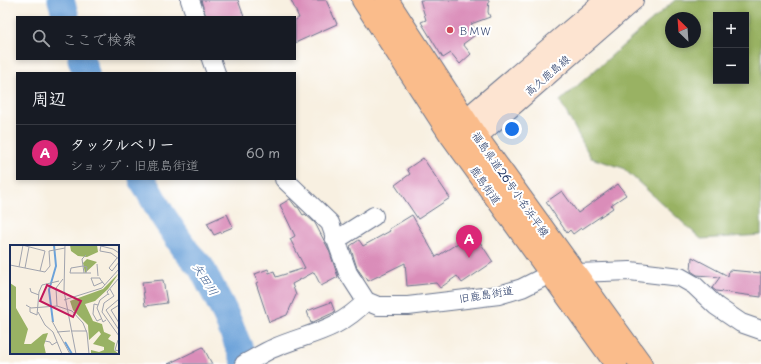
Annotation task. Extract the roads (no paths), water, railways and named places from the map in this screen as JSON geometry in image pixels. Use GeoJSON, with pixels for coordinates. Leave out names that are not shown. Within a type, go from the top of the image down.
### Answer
{"type":"FeatureCollection","features":[{"type":"Feature","properties":{"kind":"main road","name":"鹿島街道"},"geometry":{"type":"LineString","coordinates":[[363,0],[464,135],[550,274],[616,364]]}},
{"type":"Feature","properties":{"kind":"main road","name":"福島県道26号小名浜平線"},"geometry":{"type":"LineString","coordinates":[[387,0],[464,135],[575,273],[641,364]]}},
{"type":"Feature","properties":{"kind":"main road","name":"高久鹿島線"},"geometry":{"type":"LineString","coordinates":[[464,135],[607,0]]}},
{"type":"Feature","properties":{"kind":"main road","name":"高久鹿島線"},"geometry":{"type":"LineString","coordinates":[[464,135],[632,0]]}},
{"type":"Feature","properties":{"kind":"street"},"geometry":{"type":"LineString","coordinates":[[190,0],[196,16]]}},
{"type":"Feature","properties":{"kind":"street"},"geometry":{"type":"LineString","coordinates":[[211,60],[216,72]]}},
{"type":"Feature","properties":{"kind":"street"},"geometry":{"type":"LineString","coordinates":[[244,364],[273,348],[340,323],[366,301],[348,273],[330,223],[285,180]]}},
{"type":"Feature","properties":{"kind":"street"},"geometry":{"type":"LineString","coordinates":[[334,237],[344,235],[374,216]]}},
{"type":"Feature","properties":{"kind":"street","name":"旧鹿島街道"},"geometry":{"type":"LineString","coordinates":[[366,301],[378,306],[408,306],[499,295],[522,288],[550,274],[630,271],[680,276],[694,285],[716,306],[741,323],[761,330]]}},
{"type":"Feature","properties":{"kind":"waterway","name":"矢田川"},"geometry":{"type":"LineString","coordinates":[[61,0],[66,16]]}},
{"type":"Feature","properties":{"kind":"waterway","name":"矢田川"},"geometry":{"type":"LineString","coordinates":[[81,60],[86,72]]}},
{"type":"Feature","properties":{"kind":"waterway","name":"矢田川"},"geometry":{"type":"LineString","coordinates":[[143,180],[161,213],[187,252],[201,267],[224,311],[246,364]]}},
{"type":"Feature","properties":{"kind":"place","name":"ＢＭＷ"},"geometry":{"type":"Point","coordinates":[450,30]}},
{"type":"Feature","properties":{"kind":"place","name":"タックルベリー"},"geometry":{"type":"Point","coordinates":[469,258]}}]}
